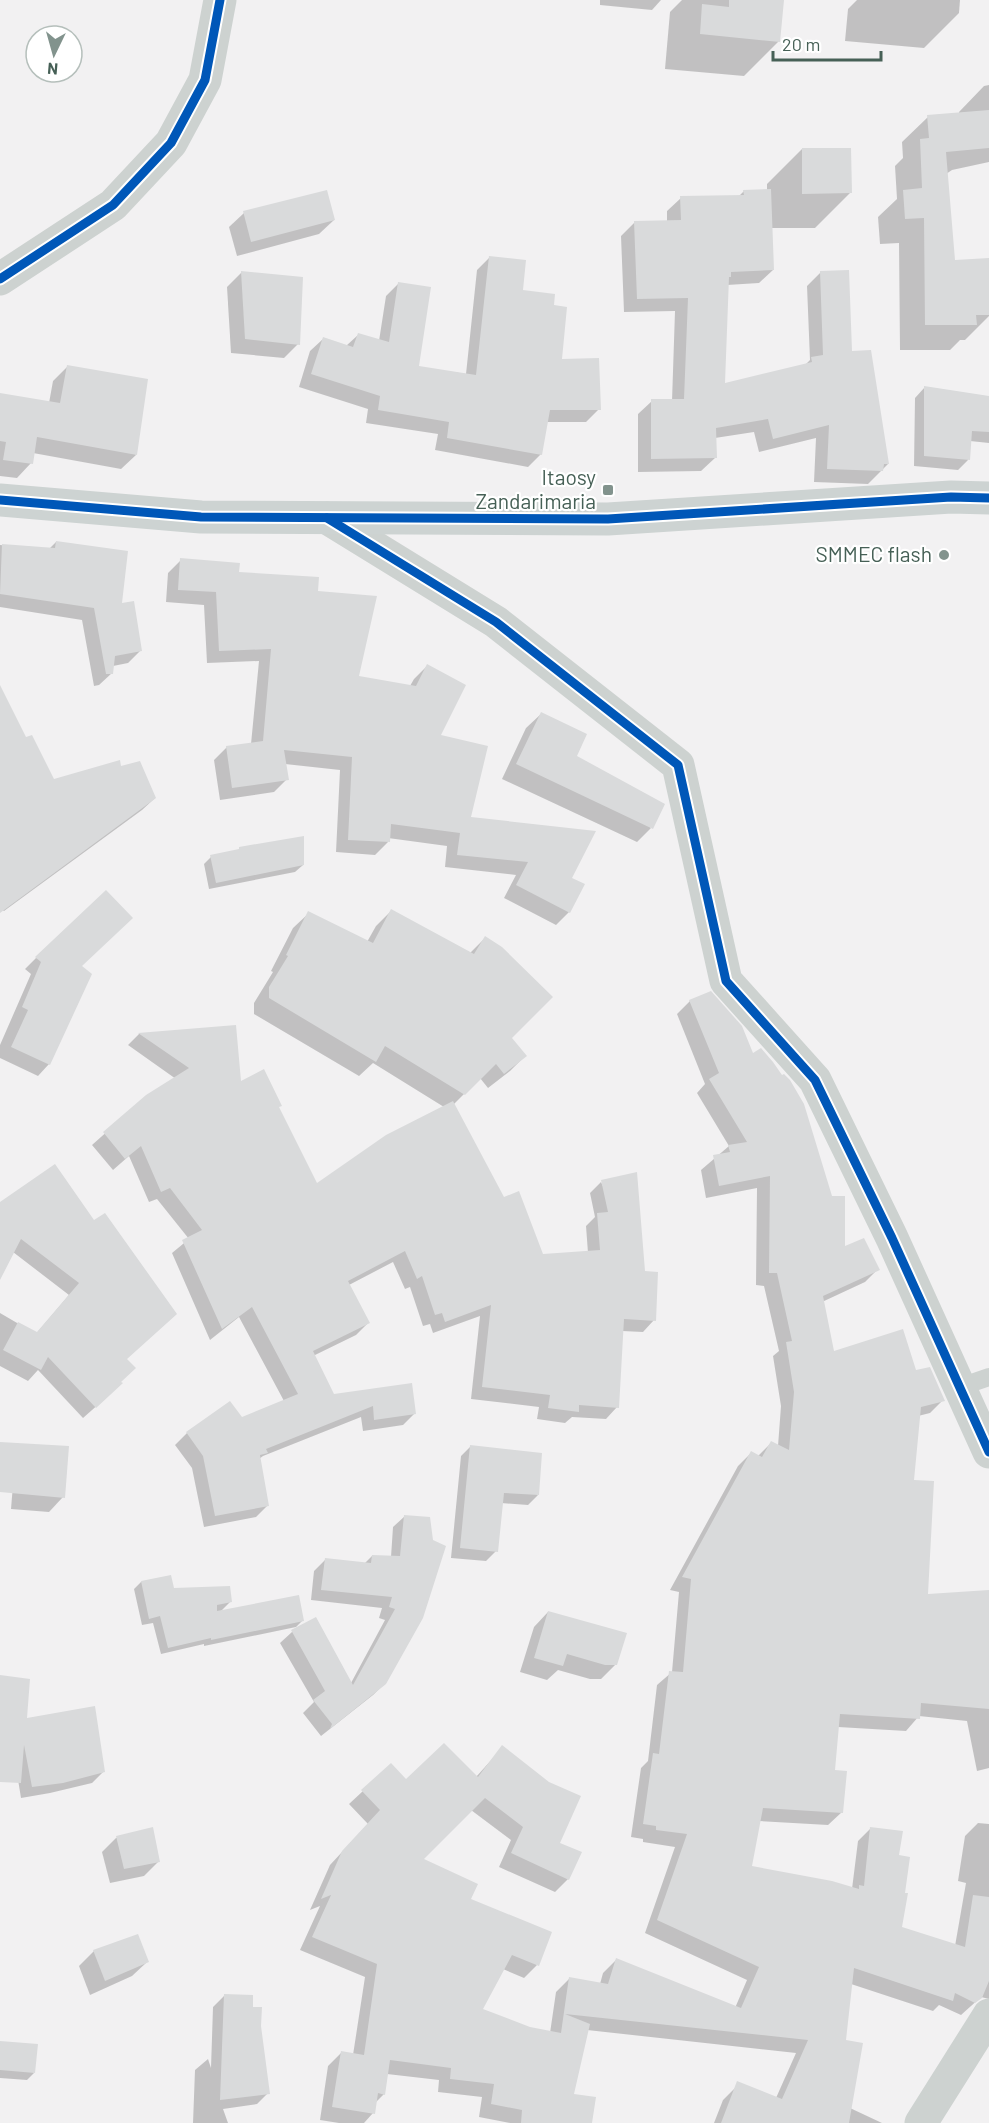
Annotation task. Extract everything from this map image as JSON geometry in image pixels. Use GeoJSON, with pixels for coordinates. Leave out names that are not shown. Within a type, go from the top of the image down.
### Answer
{"type":"FeatureCollection","features":[{"type":"Feature","properties":{"kind":"street"},"geometry":{"type":"LineString","coordinates":[[0,279],[112,205],[171,142],[205,80],[220,0]]}},
{"type":"Feature","properties":{"kind":"street"},"geometry":{"type":"LineString","coordinates":[[0,500],[201,517],[608,519],[951,497],[989,498]]}},
{"type":"Feature","properties":{"kind":"street"},"geometry":{"type":"LineString","coordinates":[[327,518],[496,622],[678,765],[726,981],[815,1080],[892,1238],[974,1382],[989,1452]]}},
{"type":"Feature","properties":{"kind":"street"},"geometry":{"type":"LineString","coordinates":[[921,2123],[989,2015]]}},
{"type":"Feature","properties":{"kind":"building"},"geometry":{"type":"Polygon","coordinates":[[[729,0],[784,0],[780,42],[700,34],[702,4],[729,7],[729,0]]]}},
{"type":"Feature","properties":{"kind":"building"},"geometry":{"type":"Polygon","coordinates":[[[989,110],[989,148],[946,152],[955,260],[989,258],[989,315],[976,315],[977,325],[925,325],[924,218],[905,219],[903,190],[922,188],[920,139],[929,138],[927,115],[989,110]]]}},
{"type":"Feature","properties":{"kind":"building"},"geometry":{"type":"Polygon","coordinates":[[[802,148],[851,148],[852,193],[802,194],[802,148]]]}},
{"type":"Feature","properties":{"kind":"building"},"geometry":{"type":"Polygon","coordinates":[[[771,189],[774,270],[731,272],[725,383],[812,362],[811,357],[823,355],[820,271],[849,270],[852,351],[871,350],[889,464],[884,464],[883,471],[827,469],[829,425],[773,439],[768,419],[716,428],[717,458],[651,459],[651,399],[684,399],[688,298],[637,299],[634,221],[681,220],[680,196],[744,195],[743,190],[771,189]]]}},
{"type":"Feature","properties":{"kind":"building"},"geometry":{"type":"Polygon","coordinates":[[[327,190],[335,220],[251,242],[243,211],[327,190]]]}},
{"type":"Feature","properties":{"kind":"building"},"geometry":{"type":"Polygon","coordinates":[[[489,256],[526,260],[523,290],[555,294],[554,305],[567,307],[562,359],[599,358],[601,410],[550,410],[542,455],[447,438],[449,422],[378,410],[380,396],[311,374],[323,337],[353,347],[358,333],[389,342],[398,282],[431,287],[419,366],[476,375],[489,256]]]}},
{"type":"Feature","properties":{"kind":"building"},"geometry":{"type":"Polygon","coordinates":[[[241,271],[303,277],[300,345],[245,339],[241,271]]]}},
{"type":"Feature","properties":{"kind":"building"},"geometry":{"type":"Polygon","coordinates":[[[67,365],[148,379],[137,455],[37,437],[33,464],[3,460],[6,442],[0,441],[0,393],[60,403],[67,365]]]}},
{"type":"Feature","properties":{"kind":"building"},"geometry":{"type":"Polygon","coordinates":[[[924,386],[989,396],[989,432],[972,431],[970,460],[924,456],[924,386]]]}},
{"type":"Feature","properties":{"kind":"building"},"geometry":{"type":"Polygon","coordinates":[[[56,541],[128,551],[122,603],[134,601],[142,651],[115,656],[113,674],[106,674],[94,608],[0,594],[2,544],[55,548],[56,541]]]}},
{"type":"Feature","properties":{"kind":"building"},"geometry":{"type":"Polygon","coordinates":[[[180,558],[240,563],[239,572],[319,577],[318,591],[377,596],[359,676],[416,686],[427,664],[466,685],[441,735],[488,746],[471,817],[596,831],[572,878],[585,884],[570,913],[516,885],[528,862],[457,855],[460,833],[391,824],[390,842],[348,840],[352,757],[284,750],[289,780],[232,788],[226,746],[263,741],[271,649],[219,651],[216,592],[178,590],[180,558]]]}},
{"type":"Feature","properties":{"kind":"building"},"geometry":{"type":"Polygon","coordinates":[[[0,685],[26,737],[32,735],[54,779],[120,760],[121,766],[140,761],[156,798],[0,913],[0,685]]]}},
{"type":"Feature","properties":{"kind":"building"},"geometry":{"type":"Polygon","coordinates":[[[541,712],[587,734],[577,756],[665,804],[653,829],[516,764],[541,712]]]}},
{"type":"Feature","properties":{"kind":"building"},"geometry":{"type":"Polygon","coordinates":[[[304,836],[304,865],[216,883],[210,855],[239,849],[239,847],[304,836]]]}},
{"type":"Feature","properties":{"kind":"building"},"geometry":{"type":"Polygon","coordinates":[[[106,890],[133,918],[82,966],[92,974],[50,1065],[11,1047],[28,1010],[22,1007],[41,962],[35,957],[106,890]]]}},
{"type":"Feature","properties":{"kind":"building"},"geometry":{"type":"Polygon","coordinates":[[[391,909],[474,954],[485,936],[502,947],[553,997],[512,1038],[527,1056],[504,1074],[496,1064],[465,1095],[385,1046],[376,1062],[269,998],[269,987],[288,956],[286,955],[308,911],[373,943],[391,909]]]}},
{"type":"Feature","properties":{"kind":"building"},"geometry":{"type":"Polygon","coordinates":[[[711,991],[742,1026],[753,1053],[761,1048],[782,1075],[784,1074],[790,1080],[804,1104],[832,1196],[845,1196],[845,1246],[864,1238],[880,1270],[823,1296],[834,1351],[903,1329],[916,1370],[930,1367],[945,1401],[921,1407],[914,1480],[934,1481],[928,1594],[989,1590],[989,1709],[921,1703],[920,1719],[840,1714],[835,1770],[847,1771],[843,1813],[763,1808],[752,1866],[832,1881],[859,1889],[859,1885],[864,1886],[870,1827],[903,1831],[899,1855],[910,1857],[905,1893],[908,1893],[902,1927],[965,1947],[973,1895],[989,1897],[989,1981],[982,1998],[975,2003],[955,1993],[953,2001],[854,1968],[846,2040],[863,2043],[849,2123],[721,2123],[737,2081],[782,2099],[808,2040],[565,2014],[590,2024],[574,2094],[596,2097],[592,2123],[521,2123],[522,2110],[491,2104],[494,2084],[450,2079],[451,2068],[390,2060],[385,2095],[378,2093],[375,2114],[332,2107],[341,2051],[364,2055],[377,1964],[312,1937],[331,1895],[321,1899],[342,1851],[380,1810],[361,1790],[391,1763],[406,1779],[444,1743],[478,1777],[502,1745],[549,1782],[581,1796],[560,1843],[582,1852],[569,1880],[511,1853],[523,1827],[485,1798],[424,1859],[478,1884],[471,1899],[552,1932],[539,1966],[512,1955],[483,2009],[530,2027],[561,2033],[569,1977],[608,1984],[616,1958],[741,2008],[759,1967],[657,1920],[687,1834],[656,1830],[656,1826],[643,1824],[653,1753],[659,1754],[669,1671],[683,1672],[691,1579],[682,1577],[751,1451],[762,1457],[771,1441],[789,1450],[794,1392],[786,1342],[792,1341],[777,1273],[769,1273],[770,1176],[719,1186],[713,1155],[730,1152],[728,1145],[747,1142],[709,1079],[719,1073],[689,1000],[711,991]]]}},
{"type":"Feature","properties":{"kind":"building"},"geometry":{"type":"Polygon","coordinates":[[[236,1025],[241,1081],[264,1069],[282,1106],[279,1107],[317,1183],[386,1135],[453,1101],[504,1197],[519,1191],[543,1254],[600,1250],[597,1213],[608,1212],[601,1180],[637,1172],[645,1271],[658,1272],[656,1321],[624,1319],[619,1408],[579,1405],[579,1412],[548,1408],[550,1395],[482,1387],[491,1305],[445,1322],[442,1313],[435,1315],[422,1276],[417,1279],[405,1251],[348,1281],[370,1323],[313,1351],[334,1394],[412,1383],[416,1414],[374,1420],[373,1406],[266,1449],[268,1453],[260,1455],[269,1506],[215,1516],[203,1456],[186,1432],[230,1401],[242,1417],[298,1394],[252,1307],[222,1329],[182,1240],[202,1230],[170,1188],[161,1192],[141,1146],[125,1159],[103,1132],[146,1095],[189,1068],[138,1033],[236,1025]]]}},
{"type":"Feature","properties":{"kind":"building"},"geometry":{"type":"Polygon","coordinates":[[[55,1164],[94,1220],[105,1213],[177,1314],[127,1359],[136,1368],[96,1408],[48,1357],[41,1370],[3,1350],[18,1322],[37,1332],[79,1283],[21,1239],[0,1280],[0,1202],[55,1164]]]}},
{"type":"Feature","properties":{"kind":"building"},"geometry":{"type":"Polygon","coordinates":[[[0,1442],[69,1446],[65,1498],[0,1492],[0,1442]]]}},
{"type":"Feature","properties":{"kind":"building"},"geometry":{"type":"Polygon","coordinates":[[[470,1445],[542,1453],[539,1495],[504,1493],[498,1552],[460,1548],[470,1445]]]}},
{"type":"Feature","properties":{"kind":"building"},"geometry":{"type":"Polygon","coordinates":[[[404,1515],[430,1517],[433,1540],[446,1546],[423,1618],[386,1684],[330,1729],[332,1724],[313,1700],[325,1691],[291,1630],[316,1617],[353,1685],[395,1609],[389,1607],[392,1597],[321,1590],[325,1558],[371,1563],[372,1555],[400,1556],[404,1515]]]}},
{"type":"Feature","properties":{"kind":"building"},"geometry":{"type":"Polygon","coordinates":[[[171,1575],[174,1588],[230,1586],[232,1602],[217,1605],[217,1611],[299,1595],[304,1621],[168,1648],[160,1616],[149,1619],[141,1581],[171,1575]]]}},
{"type":"Feature","properties":{"kind":"building"},"geometry":{"type":"Polygon","coordinates":[[[548,1611],[627,1633],[617,1665],[605,1665],[567,1654],[563,1666],[534,1658],[548,1611]]]}},
{"type":"Feature","properties":{"kind":"building"},"geometry":{"type":"Polygon","coordinates":[[[0,1675],[30,1679],[27,1718],[95,1706],[105,1772],[63,1783],[32,1787],[24,1745],[21,1783],[0,1782],[0,1675]]]}},
{"type":"Feature","properties":{"kind":"building"},"geometry":{"type":"Polygon","coordinates":[[[153,1827],[160,1862],[124,1869],[116,1836],[153,1827]]]}},
{"type":"Feature","properties":{"kind":"building"},"geometry":{"type":"Polygon","coordinates":[[[138,1934],[149,1962],[105,1981],[93,1950],[138,1934]]]}},
{"type":"Feature","properties":{"kind":"building"},"geometry":{"type":"Polygon","coordinates":[[[224,1994],[253,1995],[253,2007],[262,2007],[261,2026],[270,2094],[220,2100],[224,1994]]]}},
{"type":"Feature","properties":{"kind":"building"},"geometry":{"type":"Polygon","coordinates":[[[0,2041],[38,2044],[35,2073],[0,2070],[0,2041]]]}},
{"type":"Feature","properties":{"kind":"cycle path"},"geometry":{"type":"LineString","coordinates":[[0,279],[113,205],[171,143],[205,80],[220,0]]}},
{"type":"Feature","properties":{"kind":"cycle path"},"geometry":{"type":"LineString","coordinates":[[0,500],[201,517],[608,519],[951,497],[989,498]]}},
{"type":"Feature","properties":{"kind":"cycle path"},"geometry":{"type":"LineString","coordinates":[[327,518],[496,622],[678,765],[726,981],[815,1080],[892,1238],[989,1452]]}},
{"type":"Feature","properties":{"kind":"place","name":"Itaosy Zandarimaria"},"geometry":{"type":"Point","coordinates":[608,490]}},
{"type":"Feature","properties":{"kind":"place","name":"SMMEC flash"},"geometry":{"type":"Point","coordinates":[944,555]}}]}
